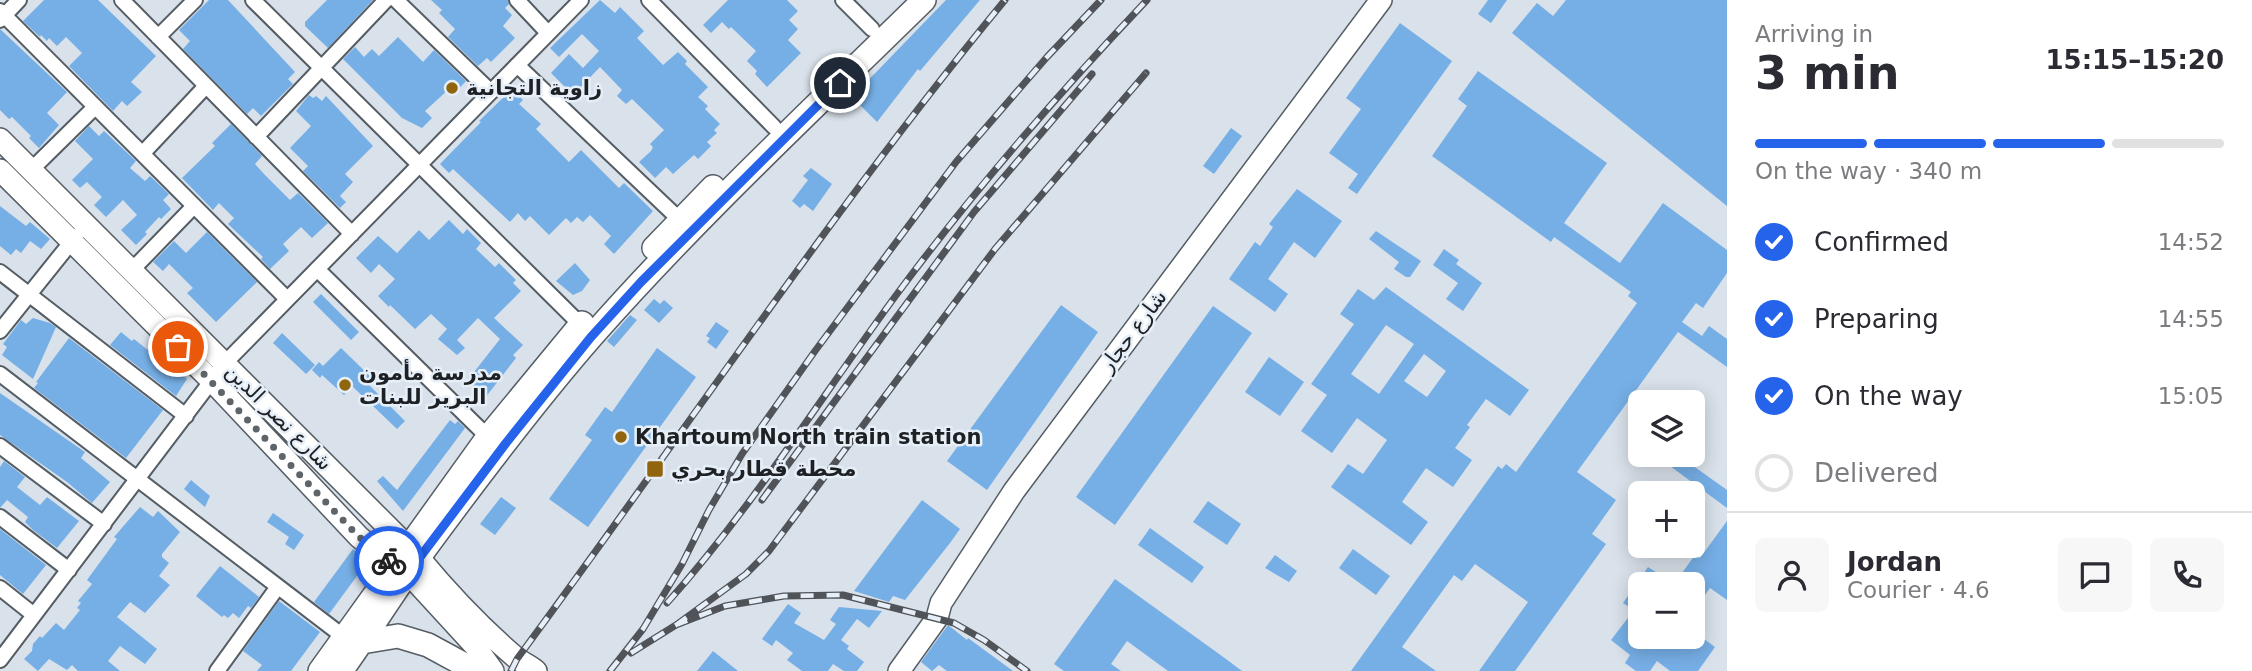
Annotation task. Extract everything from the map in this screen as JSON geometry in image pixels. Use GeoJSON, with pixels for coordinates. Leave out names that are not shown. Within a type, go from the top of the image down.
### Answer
{"type":"FeatureCollection","features":[{"type":"Feature","properties":{"kind":"main road"},"geometry":{"type":"LineString","coordinates":[[320,671],[353,640],[488,438],[581,325],[680,220],[902,0]]}},
{"type":"Feature","properties":{"kind":"main road"},"geometry":{"type":"LineString","coordinates":[[407,561],[608,319],[780,141],[924,0]]}},
{"type":"Feature","properties":{"kind":"main road"},"geometry":{"type":"LineString","coordinates":[[353,640],[398,636],[428,645],[477,671]]}},
{"type":"Feature","properties":{"kind":"main road"},"geometry":{"type":"LineString","coordinates":[[341,671],[353,640]]}},
{"type":"Feature","properties":{"kind":"street"},"geometry":{"type":"LineString","coordinates":[[19,0],[2,15],[287,299]]}},
{"type":"Feature","properties":{"kind":"street"},"geometry":{"type":"LineString","coordinates":[[122,0],[352,233]]}},
{"type":"Feature","properties":{"kind":"street"},"geometry":{"type":"LineString","coordinates":[[158,37],[195,0]]}},
{"type":"Feature","properties":{"kind":"street"},"geometry":{"type":"LineString","coordinates":[[253,0],[581,325]]}},
{"type":"Feature","properties":{"kind":"street"},"geometry":{"type":"LineString","coordinates":[[256,137],[386,0]]}},
{"type":"Feature","properties":{"kind":"street"},"geometry":{"type":"LineString","coordinates":[[396,0],[491,92]]}},
{"type":"Feature","properties":{"kind":"street"},"geometry":{"type":"LineString","coordinates":[[517,0],[548,33]]}},
{"type":"Feature","properties":{"kind":"street"},"geometry":{"type":"LineString","coordinates":[[0,660],[225,363],[581,0]]}},
{"type":"Feature","properties":{"kind":"street"},"geometry":{"type":"LineString","coordinates":[[649,0],[774,127]]}},
{"type":"Feature","properties":{"kind":"street"},"geometry":{"type":"LineString","coordinates":[[843,0],[872,30]]}},
{"type":"Feature","properties":{"kind":"street","name":"شارع حجار"},"geometry":{"type":"LineString","coordinates":[[900,671],[937,618],[941,603],[1014,491],[1381,0]]}},
{"type":"Feature","properties":{"kind":"street"},"geometry":{"type":"LineString","coordinates":[[517,65],[680,220]]}},
{"type":"Feature","properties":{"kind":"street"},"geometry":{"type":"LineString","coordinates":[[143,153],[206,86]]}},
{"type":"Feature","properties":{"kind":"street"},"geometry":{"type":"LineString","coordinates":[[31,170],[95,107]]}},
{"type":"Feature","properties":{"kind":"street","name":"شارع نصر الدين"},"geometry":{"type":"LineString","coordinates":[[0,139],[225,363],[407,561]]}},
{"type":"Feature","properties":{"kind":"street","name":"شارع نصر الدين"},"geometry":{"type":"LineString","coordinates":[[0,170],[213,382],[359,537],[407,561]]}},
{"type":"Feature","properties":{"kind":"street"},"geometry":{"type":"LineString","coordinates":[[132,270],[194,206]]}},
{"type":"Feature","properties":{"kind":"street"},"geometry":{"type":"LineString","coordinates":[[0,331],[86,224]]}},
{"type":"Feature","properties":{"kind":"street"},"geometry":{"type":"LineString","coordinates":[[317,269],[488,438]]}},
{"type":"Feature","properties":{"kind":"street"},"geometry":{"type":"LineString","coordinates":[[0,272],[186,416]]}},
{"type":"Feature","properties":{"kind":"street"},"geometry":{"type":"LineString","coordinates":[[0,374],[277,588],[353,640]]}},
{"type":"Feature","properties":{"kind":"street"},"geometry":{"type":"LineString","coordinates":[[0,446],[104,524]]}},
{"type":"Feature","properties":{"kind":"street"},"geometry":{"type":"LineString","coordinates":[[0,517],[69,570]]}},
{"type":"Feature","properties":{"kind":"street"},"geometry":{"type":"LineString","coordinates":[[407,561],[493,671]]}},
{"type":"Feature","properties":{"kind":"street"},"geometry":{"type":"LineString","coordinates":[[407,561],[517,659],[536,671]]}},
{"type":"Feature","properties":{"kind":"street"},"geometry":{"type":"LineString","coordinates":[[0,588],[34,615]]}},
{"type":"Feature","properties":{"kind":"street"},"geometry":{"type":"LineString","coordinates":[[217,671],[277,588]]}},
{"type":"Feature","properties":{"kind":"building"},"geometry":{"type":"Polygon","coordinates":[[[44,0],[98,0],[156,56],[131,82],[142,92],[127,106],[122,101],[113,111],[69,66],[82,53],[66,37],[57,46],[49,38],[47,41],[41,35],[40,37],[23,21],[44,0]]]}},
{"type":"Feature","properties":{"kind":"building"},"geometry":{"type":"Polygon","coordinates":[[[209,0],[228,0],[295,72],[288,79],[293,84],[261,116],[253,108],[247,114],[183,49],[190,41],[179,30],[209,0]]]}},
{"type":"Feature","properties":{"kind":"building"},"geometry":{"type":"Polygon","coordinates":[[[327,0],[373,0],[328,48],[305,26],[305,22],[327,0]]]}},
{"type":"Feature","properties":{"kind":"building"},"geometry":{"type":"Polygon","coordinates":[[[431,0],[508,0],[509,4],[505,8],[512,15],[503,26],[515,38],[491,62],[487,58],[478,66],[448,37],[455,29],[439,13],[442,10],[431,0]]]}},
{"type":"Feature","properties":{"kind":"building"},"geometry":{"type":"Polygon","coordinates":[[[600,0],[615,13],[620,7],[644,31],[637,38],[663,65],[678,52],[687,61],[685,64],[708,87],[698,97],[708,106],[705,109],[720,124],[714,130],[717,133],[707,142],[711,146],[698,159],[694,155],[673,174],[666,167],[655,178],[639,162],[651,151],[653,147],[650,144],[664,130],[632,99],[626,104],[617,96],[622,90],[600,67],[573,95],[551,73],[569,54],[583,68],[599,51],[582,34],[559,57],[550,48],[600,0]]]}},
{"type":"Feature","properties":{"kind":"building"},"geometry":{"type":"Polygon","coordinates":[[[728,0],[787,0],[798,11],[789,20],[798,29],[788,40],[801,53],[767,87],[747,61],[756,51],[722,22],[711,33],[703,25],[728,0]]]}},
{"type":"Feature","properties":{"kind":"building"},"geometry":{"type":"Polygon","coordinates":[[[946,0],[980,0],[920,71],[918,69],[877,122],[852,97],[946,0]]]}},
{"type":"Feature","properties":{"kind":"building"},"geometry":{"type":"Polygon","coordinates":[[[1488,0],[1507,0],[1491,23],[1478,14],[1488,0]]]}},
{"type":"Feature","properties":{"kind":"building"},"geometry":{"type":"Polygon","coordinates":[[[1566,0],[1727,0],[1727,206],[1512,33],[1537,3],[1553,16],[1566,0]]]}},
{"type":"Feature","properties":{"kind":"building"},"geometry":{"type":"Polygon","coordinates":[[[1400,23],[1452,61],[1357,194],[1348,188],[1358,174],[1329,153],[1361,109],[1346,98],[1400,23]]]}},
{"type":"Feature","properties":{"kind":"building"},"geometry":{"type":"Polygon","coordinates":[[[0,29],[67,92],[47,113],[59,125],[39,148],[12,117],[9,119],[0,110],[0,29]]]}},
{"type":"Feature","properties":{"kind":"building"},"geometry":{"type":"Polygon","coordinates":[[[398,37],[423,62],[434,50],[466,81],[454,94],[449,89],[425,111],[432,118],[422,128],[402,118],[343,59],[355,47],[364,57],[372,49],[379,56],[398,37]]]}},
{"type":"Feature","properties":{"kind":"building"},"geometry":{"type":"Polygon","coordinates":[[[1478,71],[1607,163],[1564,223],[1620,263],[1663,203],[1727,250],[1727,273],[1703,308],[1696,303],[1682,322],[1702,336],[1709,326],[1727,339],[1727,367],[1678,332],[1636,390],[1628,390],[1628,401],[1577,472],[1616,500],[1592,534],[1606,544],[1515,671],[1479,671],[1528,602],[1475,564],[1462,581],[1454,575],[1402,647],[1436,671],[1351,671],[1498,466],[1502,469],[1506,464],[1516,472],[1637,303],[1628,296],[1631,292],[1554,237],[1551,242],[1432,156],[1467,106],[1458,99],[1478,71]]]}},
{"type":"Feature","properties":{"kind":"building"},"geometry":{"type":"Polygon","coordinates":[[[512,89],[523,100],[519,104],[541,124],[536,129],[569,162],[581,150],[619,188],[624,183],[653,211],[614,254],[604,244],[611,236],[590,215],[583,222],[577,217],[571,223],[566,218],[549,235],[530,216],[525,221],[518,213],[510,222],[453,169],[449,173],[440,164],[512,89]]]}},
{"type":"Feature","properties":{"kind":"building"},"geometry":{"type":"Polygon","coordinates":[[[309,95],[322,101],[326,96],[373,146],[345,174],[353,182],[340,196],[346,202],[340,208],[303,171],[308,166],[290,148],[311,126],[296,111],[309,95]]]}},
{"type":"Feature","properties":{"kind":"building"},"geometry":{"type":"Polygon","coordinates":[[[231,124],[262,156],[255,164],[265,175],[290,200],[298,193],[328,223],[312,238],[301,227],[283,244],[289,251],[270,269],[261,259],[263,257],[228,224],[234,218],[219,203],[213,210],[182,178],[215,146],[212,143],[231,124]]]}},
{"type":"Feature","properties":{"kind":"building"},"geometry":{"type":"Polygon","coordinates":[[[89,126],[99,136],[104,131],[136,161],[130,168],[145,181],[150,176],[169,194],[163,200],[171,209],[161,219],[159,217],[136,245],[121,230],[137,215],[123,200],[106,217],[94,205],[102,197],[87,182],[80,188],[72,180],[93,159],[75,141],[89,126]]]}},
{"type":"Feature","properties":{"kind":"building"},"geometry":{"type":"Polygon","coordinates":[[[1231,128],[1242,136],[1214,174],[1203,166],[1231,128]]]}},
{"type":"Feature","properties":{"kind":"building"},"geometry":{"type":"Polygon","coordinates":[[[811,168],[832,184],[813,211],[804,204],[800,208],[792,201],[808,180],[803,176],[811,168]]]}},
{"type":"Feature","properties":{"kind":"building"},"geometry":{"type":"Polygon","coordinates":[[[1297,189],[1342,221],[1315,258],[1294,242],[1268,279],[1288,294],[1275,312],[1229,279],[1255,242],[1260,246],[1273,227],[1269,224],[1297,189]]]}},
{"type":"Feature","properties":{"kind":"building"},"geometry":{"type":"Polygon","coordinates":[[[0,206],[26,226],[30,222],[50,239],[41,249],[30,241],[21,253],[16,249],[11,255],[0,246],[0,206]]]}},
{"type":"Feature","properties":{"kind":"building"},"geometry":{"type":"Polygon","coordinates":[[[449,220],[463,234],[467,229],[481,243],[476,249],[495,267],[499,263],[516,280],[513,283],[521,291],[494,318],[523,345],[513,355],[516,358],[485,398],[467,381],[500,339],[478,318],[457,340],[465,348],[457,355],[438,339],[447,329],[431,314],[415,329],[390,305],[389,307],[378,296],[395,279],[379,264],[371,273],[356,258],[378,236],[397,253],[419,230],[429,240],[449,220]]]}},
{"type":"Feature","properties":{"kind":"building"},"geometry":{"type":"Polygon","coordinates":[[[1376,231],[1421,261],[1410,277],[1394,269],[1399,262],[1369,239],[1376,231]]]}},
{"type":"Feature","properties":{"kind":"building"},"geometry":{"type":"Polygon","coordinates":[[[207,232],[257,282],[216,322],[187,293],[193,288],[169,264],[163,271],[153,262],[174,241],[186,253],[207,232]]]}},
{"type":"Feature","properties":{"kind":"building"},"geometry":{"type":"Polygon","coordinates":[[[1444,249],[1459,260],[1456,264],[1482,283],[1463,311],[1446,299],[1458,283],[1433,265],[1444,249]]]}},
{"type":"Feature","properties":{"kind":"building"},"geometry":{"type":"Polygon","coordinates":[[[575,263],[590,280],[582,291],[573,295],[556,281],[575,263]]]}},
{"type":"Feature","properties":{"kind":"building"},"geometry":{"type":"Polygon","coordinates":[[[1386,287],[1529,390],[1510,416],[1486,399],[1467,425],[1470,427],[1455,448],[1472,460],[1453,487],[1426,468],[1402,502],[1428,522],[1411,545],[1331,487],[1348,464],[1363,474],[1387,440],[1357,418],[1332,453],[1301,431],[1327,395],[1311,384],[1354,324],[1340,314],[1358,289],[1374,300],[1386,287]],[[1386,325],[1351,374],[1379,394],[1414,344],[1386,325]],[[1424,354],[1404,381],[1427,397],[1446,371],[1424,354]]]}},
{"type":"Feature","properties":{"kind":"building"},"geometry":{"type":"Polygon","coordinates":[[[321,294],[359,332],[351,340],[313,302],[321,294]]]}},
{"type":"Feature","properties":{"kind":"building"},"geometry":{"type":"Polygon","coordinates":[[[654,299],[660,304],[664,300],[673,308],[659,323],[644,310],[654,299]]]}},
{"type":"Feature","properties":{"kind":"building"},"geometry":{"type":"Polygon","coordinates":[[[1061,305],[1098,332],[987,490],[947,461],[1061,305]]]}},
{"type":"Feature","properties":{"kind":"building"},"geometry":{"type":"Polygon","coordinates":[[[1213,306],[1252,333],[1115,525],[1076,497],[1213,306]]]}},
{"type":"Feature","properties":{"kind":"building"},"geometry":{"type":"Polygon","coordinates":[[[630,315],[637,320],[614,347],[607,341],[630,315]]]}},
{"type":"Feature","properties":{"kind":"building"},"geometry":{"type":"Polygon","coordinates":[[[33,318],[56,327],[33,379],[2,355],[7,347],[3,344],[21,320],[26,324],[33,318]]]}},
{"type":"Feature","properties":{"kind":"building"},"geometry":{"type":"Polygon","coordinates":[[[716,322],[729,331],[716,349],[707,342],[710,338],[706,336],[716,322]]]}},
{"type":"Feature","properties":{"kind":"building"},"geometry":{"type":"Polygon","coordinates":[[[121,332],[187,379],[176,396],[110,345],[121,332]]]}},
{"type":"Feature","properties":{"kind":"building"},"geometry":{"type":"Polygon","coordinates":[[[282,333],[315,365],[306,374],[273,343],[282,333]]]}},
{"type":"Feature","properties":{"kind":"building"},"geometry":{"type":"Polygon","coordinates":[[[69,338],[163,410],[126,458],[34,388],[69,338]]]}},
{"type":"Feature","properties":{"kind":"building"},"geometry":{"type":"Polygon","coordinates":[[[341,348],[374,380],[369,385],[405,421],[397,429],[352,386],[344,395],[322,375],[320,378],[312,370],[319,362],[323,366],[341,348]]]}},
{"type":"Feature","properties":{"kind":"building","name":"Khartoum North train station"},"geometry":{"type":"Polygon","coordinates":[[[657,348],[696,377],[588,527],[549,499],[592,440],[585,435],[605,407],[612,412],[657,348]]]}},
{"type":"Feature","properties":{"kind":"building"},"geometry":{"type":"Polygon","coordinates":[[[1269,357],[1304,382],[1280,416],[1245,392],[1269,357]]]}},
{"type":"Feature","properties":{"kind":"building"},"geometry":{"type":"Polygon","coordinates":[[[0,393],[85,452],[81,458],[110,482],[92,503],[0,435],[0,393]]]}},
{"type":"Feature","properties":{"kind":"building"},"geometry":{"type":"Polygon","coordinates":[[[450,420],[455,424],[458,421],[465,428],[403,511],[377,481],[383,476],[397,490],[450,420]]]}},
{"type":"Feature","properties":{"kind":"building"},"geometry":{"type":"Polygon","coordinates":[[[4,461],[25,477],[17,487],[40,505],[47,497],[79,521],[57,548],[33,530],[25,522],[28,517],[7,500],[0,508],[0,467],[4,461]]]}},
{"type":"Feature","properties":{"kind":"building"},"geometry":{"type":"Polygon","coordinates":[[[1671,467],[1695,467],[1727,490],[1727,508],[1705,492],[1705,481],[1690,481],[1671,467]]]}},
{"type":"Feature","properties":{"kind":"building"},"geometry":{"type":"Polygon","coordinates":[[[191,480],[210,496],[205,507],[184,489],[191,480]]]}},
{"type":"Feature","properties":{"kind":"building"},"geometry":{"type":"Polygon","coordinates":[[[501,497],[516,508],[495,535],[480,524],[501,497]]]}},
{"type":"Feature","properties":{"kind":"building"},"geometry":{"type":"Polygon","coordinates":[[[922,500],[960,529],[950,543],[905,600],[893,596],[889,602],[854,591],[922,500]]]}},
{"type":"Feature","properties":{"kind":"building"},"geometry":{"type":"Polygon","coordinates":[[[1208,501],[1241,524],[1227,545],[1193,522],[1208,501]]]}},
{"type":"Feature","properties":{"kind":"building"},"geometry":{"type":"Polygon","coordinates":[[[140,507],[153,517],[158,511],[180,532],[162,554],[169,563],[159,576],[170,585],[145,613],[130,602],[117,617],[157,649],[145,664],[120,646],[108,661],[120,671],[78,671],[72,665],[67,670],[49,659],[38,671],[24,659],[32,651],[33,644],[56,623],[64,630],[80,610],[77,608],[81,603],[78,601],[92,584],[87,580],[117,539],[114,537],[140,507]]]}},
{"type":"Feature","properties":{"kind":"building"},"geometry":{"type":"Polygon","coordinates":[[[273,513],[304,535],[294,550],[285,544],[289,537],[267,522],[273,513]]]}},
{"type":"Feature","properties":{"kind":"building"},"geometry":{"type":"Polygon","coordinates":[[[1727,521],[1727,600],[1710,588],[1705,595],[1705,572],[1683,572],[1693,558],[1705,558],[1705,551],[1727,521]]]}},
{"type":"Feature","properties":{"kind":"building"},"geometry":{"type":"Polygon","coordinates":[[[1150,528],[1204,567],[1192,583],[1138,545],[1150,528]]]}},
{"type":"Feature","properties":{"kind":"building"},"geometry":{"type":"Polygon","coordinates":[[[0,529],[46,565],[23,594],[0,575],[0,529]]]}},
{"type":"Feature","properties":{"kind":"building"},"geometry":{"type":"Polygon","coordinates":[[[353,549],[368,561],[329,614],[314,602],[353,549]]]}},
{"type":"Feature","properties":{"kind":"building"},"geometry":{"type":"Polygon","coordinates":[[[1353,549],[1390,576],[1376,595],[1339,568],[1353,549]]]}},
{"type":"Feature","properties":{"kind":"building"},"geometry":{"type":"Polygon","coordinates":[[[1275,555],[1297,571],[1289,582],[1265,568],[1275,555]]]}},
{"type":"Feature","properties":{"kind":"building"},"geometry":{"type":"Polygon","coordinates":[[[220,566],[259,597],[239,618],[233,613],[228,618],[224,615],[222,617],[196,596],[220,566]]]}},
{"type":"Feature","properties":{"kind":"building"},"geometry":{"type":"Polygon","coordinates":[[[1115,579],[1242,671],[1168,671],[1127,641],[1111,664],[1121,671],[1064,671],[1054,664],[1115,579]]]}},
{"type":"Feature","properties":{"kind":"building"},"geometry":{"type":"Polygon","coordinates":[[[279,601],[320,632],[291,671],[257,671],[262,665],[243,651],[279,601]]]}},
{"type":"Feature","properties":{"kind":"building"},"geometry":{"type":"Polygon","coordinates":[[[788,604],[801,613],[794,623],[824,640],[836,624],[830,620],[839,607],[882,611],[869,628],[857,619],[841,640],[849,646],[847,649],[864,662],[857,671],[844,671],[833,664],[828,671],[802,671],[787,660],[793,653],[776,640],[772,646],[762,639],[788,604]]]}},
{"type":"Feature","properties":{"kind":"building"},"geometry":{"type":"Polygon","coordinates":[[[1628,618],[1628,649],[1705,649],[1705,640],[1715,647],[1698,671],[1670,671],[1657,661],[1650,671],[1636,671],[1625,663],[1630,655],[1611,640],[1628,618]]]}},
{"type":"Feature","properties":{"kind":"building"},"geometry":{"type":"Polygon","coordinates":[[[948,625],[1013,671],[947,671],[939,665],[932,671],[921,662],[948,625]]]}},
{"type":"Feature","properties":{"kind":"building"},"geometry":{"type":"Polygon","coordinates":[[[713,651],[738,671],[697,671],[713,651]]]}},
{"type":"Feature","properties":{"kind":"railway"},"geometry":{"type":"LineString","coordinates":[[511,671],[817,243],[1005,0]]}},
{"type":"Feature","properties":{"kind":"railway"},"geometry":{"type":"LineString","coordinates":[[610,671],[643,629],[742,454],[815,351],[956,162],[1047,57],[1101,0]]}},
{"type":"Feature","properties":{"kind":"railway"},"geometry":{"type":"LineString","coordinates":[[667,603],[729,529],[897,294],[956,217],[1049,107],[1147,0]]}},
{"type":"Feature","properties":{"kind":"railway"},"geometry":{"type":"LineString","coordinates":[[676,625],[746,574],[769,551],[995,249],[1146,73]]}},
{"type":"Feature","properties":{"kind":"railway"},"geometry":{"type":"LineString","coordinates":[[762,500],[974,212],[1092,74]]}},
{"type":"Feature","properties":{"kind":"railway"},"geometry":{"type":"LineString","coordinates":[[631,653],[676,625],[725,606],[784,596],[843,595],[954,623],[984,640],[1027,671]]}},
{"type":"Feature","properties":{"kind":"way so far"},"geometry":{"type":"LineString","coordinates":[[178,347],[359,537],[389,561]]}},
{"type":"Feature","properties":{"kind":"place","name":"زاوية التجانية"},"geometry":{"type":"Point","coordinates":[452,88]}},
{"type":"Feature","properties":{"kind":"place","name":"مدرسة مأمون البرير للبنات"},"geometry":{"type":"Point","coordinates":[345,385]}},
{"type":"Feature","properties":{"kind":"place","name":"Khartoum North train station"},"geometry":{"type":"Point","coordinates":[621,437]}},
{"type":"Feature","properties":{"kind":"place","name":"محطة قطار بحري"},"geometry":{"type":"Point","coordinates":[655,469]}},
{"type":"Feature","properties":{"kind":"route"},"geometry":{"type":"LineString","coordinates":[[389,561],[408,573],[506,443],[591,337],[641,282],[840,83]]}}]}
